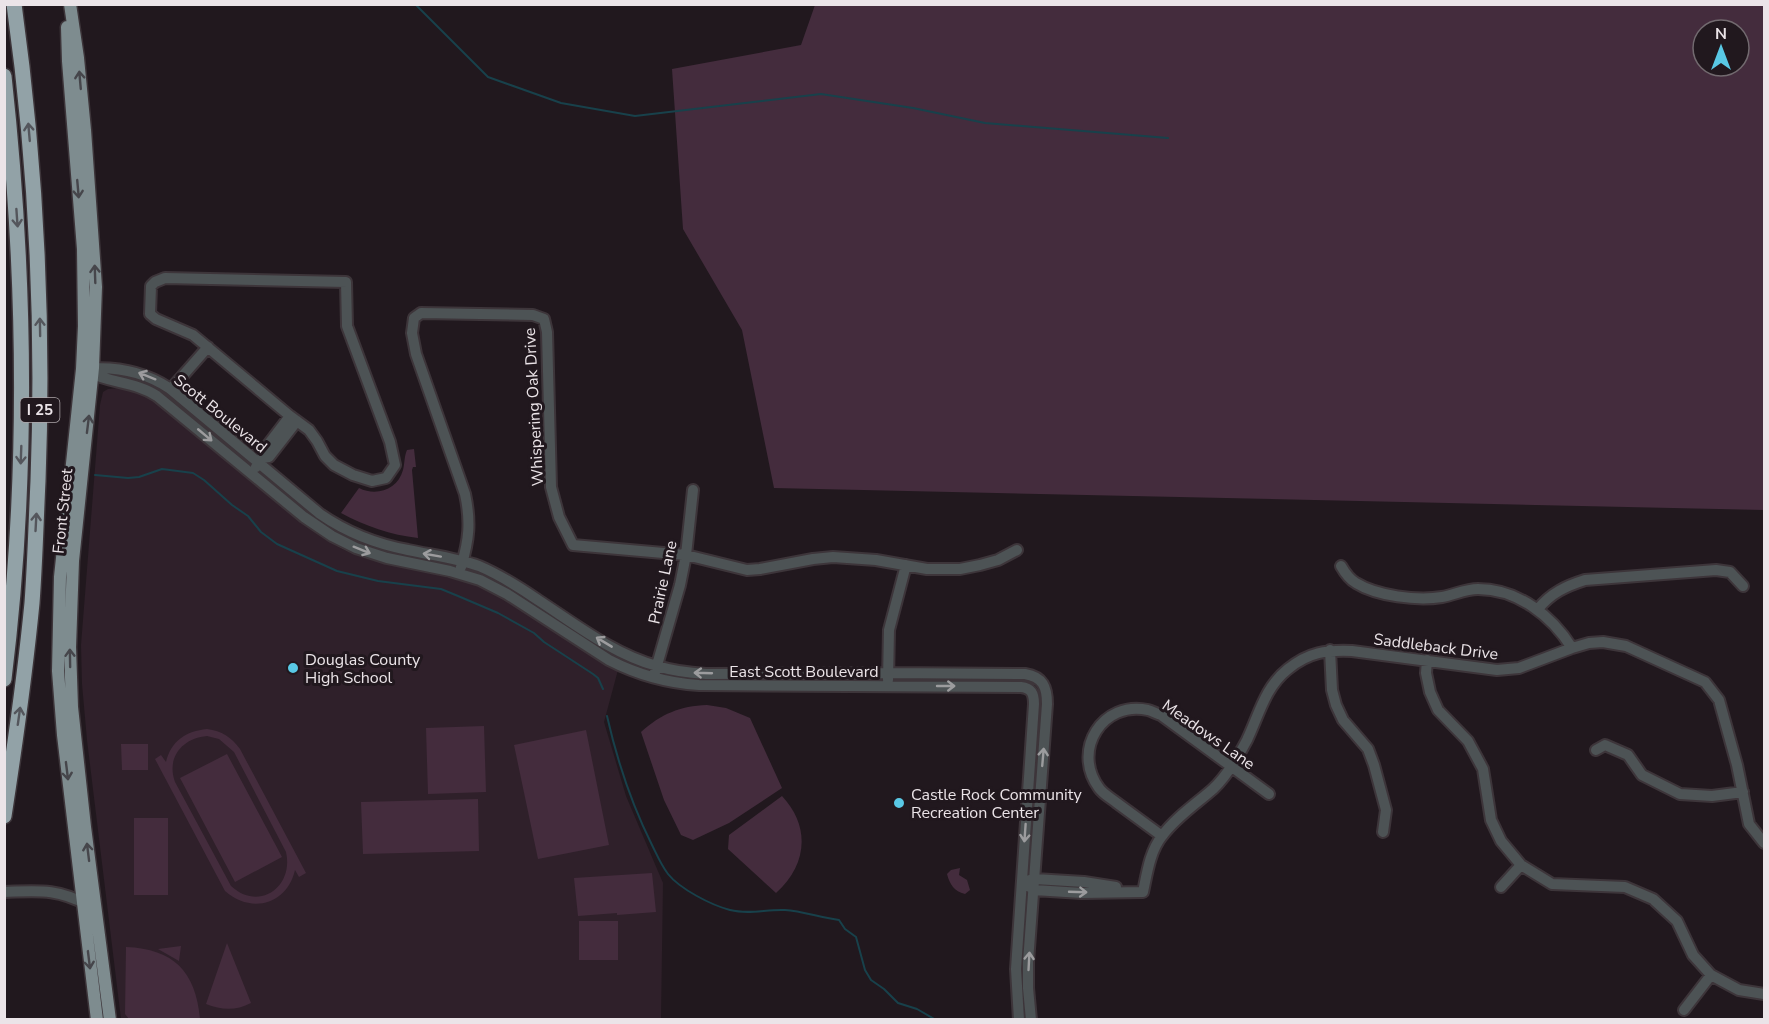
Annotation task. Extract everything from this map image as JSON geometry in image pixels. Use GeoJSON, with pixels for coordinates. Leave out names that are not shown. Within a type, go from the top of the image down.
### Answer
{"type":"FeatureCollection","features":[{"type":"Feature","properties":{"kind":"highway","name":"I 25"},"geometry":{"type":"LineString","coordinates":[[4,816],[20,715],[32,601],[40,422],[40,321],[34,188],[14,4]]}},
{"type":"Feature","properties":{"kind":"highway","name":"I 25"},"geometry":{"type":"LineString","coordinates":[[4,76],[17,211],[23,368],[18,528],[4,679]]}},
{"type":"Feature","properties":{"kind":"main road","name":"Front Street"},"geometry":{"type":"LineString","coordinates":[[68,4],[78,58],[96,287],[73,561],[70,647],[72,707],[110,1020]]}},
{"type":"Feature","properties":{"kind":"main road","name":"Front Street"},"geometry":{"type":"LineString","coordinates":[[89,371],[62,548],[58,648],[63,735],[97,1020]]}},
{"type":"Feature","properties":{"kind":"street"},"geometry":{"type":"LineString","coordinates":[[165,278],[346,282],[347,326],[390,442],[395,465],[386,478],[372,481],[353,475],[334,465],[325,456],[309,430],[293,419],[193,335],[156,319],[150,314],[151,286],[165,278]]}},
{"type":"Feature","properties":{"kind":"street","name":"Whispering Oak Drive"},"geometry":{"type":"LineString","coordinates":[[459,573],[468,535],[469,516],[465,494],[416,354],[412,333],[414,318],[421,313],[532,315],[544,319],[547,332],[549,475],[559,518],[573,545],[686,555],[747,570],[805,560],[833,558],[876,560],[927,569],[960,569],[998,560],[1017,550]]}},
{"type":"Feature","properties":{"kind":"street"},"geometry":{"type":"LineString","coordinates":[[171,389],[208,347]]}},
{"type":"Feature","properties":{"kind":"street","name":"Scott Boulevard"},"geometry":{"type":"LineString","coordinates":[[89,371],[106,368],[132,371],[150,377],[171,389],[261,461],[320,514],[350,531],[391,546],[462,561],[498,575],[613,648],[642,662],[657,666]]}},
{"type":"Feature","properties":{"kind":"street","name":"Scott Boulevard"},"geometry":{"type":"LineString","coordinates":[[89,371],[105,379],[133,384],[149,391],[168,404],[304,517],[343,542],[387,558],[459,573],[480,580],[507,594],[585,645]]}},
{"type":"Feature","properties":{"kind":"street"},"geometry":{"type":"LineString","coordinates":[[251,473],[261,461],[264,450],[293,419]]}},
{"type":"Feature","properties":{"kind":"street","name":"Prairie Lane"},"geometry":{"type":"LineString","coordinates":[[654,678],[680,585],[686,555],[693,490]]}},
{"type":"Feature","properties":{"kind":"street"},"geometry":{"type":"LineString","coordinates":[[887,686],[889,630],[906,566]]}},
{"type":"Feature","properties":{"kind":"street"},"geometry":{"type":"LineString","coordinates":[[1341,566],[1349,579],[1356,584],[1388,595],[1442,597],[1477,589],[1507,594],[1538,609],[1553,622],[1572,648]]}},
{"type":"Feature","properties":{"kind":"street"},"geometry":{"type":"LineString","coordinates":[[1538,609],[1556,591],[1586,580],[1716,570],[1730,572],[1743,586]]}},
{"type":"Feature","properties":{"kind":"street","name":"Saddleback Drive"},"geometry":{"type":"LineString","coordinates":[[1034,884],[1082,893],[1143,892],[1149,863],[1162,836],[1187,810],[1215,788],[1231,767],[1271,687],[1287,669],[1316,653],[1330,650],[1497,670],[1519,668],[1589,643],[1603,642],[1626,646],[1705,682],[1719,700],[1749,824],[1764,843]]}},
{"type":"Feature","properties":{"kind":"street","name":"East Scott Boulevard"},"geometry":{"type":"LineString","coordinates":[[585,645],[622,667],[667,682],[699,685],[1021,687],[1031,691],[1034,704],[1022,882]]}},
{"type":"Feature","properties":{"kind":"street"},"geometry":{"type":"LineString","coordinates":[[1330,650],[1332,690],[1336,705],[1343,720],[1368,749],[1374,765],[1386,810],[1383,832]]}},
{"type":"Feature","properties":{"kind":"street"},"geometry":{"type":"LineString","coordinates":[[1427,660],[1426,673],[1430,692],[1438,710],[1468,741],[1483,769],[1491,820],[1501,841],[1521,866],[1552,884],[1625,887],[1653,899],[1677,921],[1693,955],[1711,975],[1739,990],[1764,994]]}},
{"type":"Feature","properties":{"kind":"street","name":"East Scott Boulevard"},"geometry":{"type":"LineString","coordinates":[[657,666],[706,674],[1025,674],[1042,681],[1046,689],[1047,704],[1034,884]]}},
{"type":"Feature","properties":{"kind":"street","name":"Meadows Lane"},"geometry":{"type":"LineString","coordinates":[[1162,836],[1100,790],[1092,775],[1088,760],[1089,744],[1097,729],[1112,715],[1130,709],[1149,710],[1161,715],[1269,794]]}},
{"type":"Feature","properties":{"kind":"street"},"geometry":{"type":"LineString","coordinates":[[1596,750],[1605,745],[1628,754],[1642,775],[1680,794],[1712,796],[1743,792]]}},
{"type":"Feature","properties":{"kind":"street"},"geometry":{"type":"LineString","coordinates":[[1501,887],[1521,866]]}},
{"type":"Feature","properties":{"kind":"street"},"geometry":{"type":"LineString","coordinates":[[1019,1020],[1016,969],[1022,882],[1034,884],[1028,976],[1031,1020]]}},
{"type":"Feature","properties":{"kind":"street"},"geometry":{"type":"LineString","coordinates":[[10,892],[52,892],[71,897],[96,910]]}},
{"type":"Feature","properties":{"kind":"street"},"geometry":{"type":"LineString","coordinates":[[1684,1010],[1711,975]]}},
{"type":"Feature","properties":{"kind":"shaded area"},"geometry":{"type":"Polygon","coordinates":[[[815,5],[1764,5],[1764,510],[774,488],[742,330],[683,229],[672,69],[801,45],[815,5]]]}},
{"type":"Feature","properties":{"kind":"shaded area"},"geometry":{"type":"Polygon","coordinates":[[[119,388],[151,396],[204,438],[301,522],[342,549],[379,562],[477,585],[498,595],[618,670],[604,722],[626,796],[663,883],[661,1019],[121,1019],[87,740],[81,645],[100,405],[103,392],[119,388]]]}},
{"type":"Feature","properties":{"kind":"shaded area"},"geometry":{"type":"Polygon","coordinates":[[[414,449],[416,467],[412,470],[418,538],[378,529],[341,513],[359,488],[373,492],[380,491],[386,490],[397,482],[403,470],[407,450],[414,449]]]}},
{"type":"Feature","properties":{"kind":"shaded area"},"geometry":{"type":"Polygon","coordinates":[[[707,705],[726,708],[750,718],[782,788],[729,823],[693,840],[681,835],[664,800],[641,732],[671,712],[707,705]]]}},
{"type":"Feature","properties":{"kind":"shaded area"},"geometry":{"type":"Polygon","coordinates":[[[484,726],[486,792],[428,794],[426,728],[484,726]]]}},
{"type":"Feature","properties":{"kind":"shaded area"},"geometry":{"type":"Polygon","coordinates":[[[207,729],[222,733],[240,749],[306,873],[299,877],[295,870],[291,882],[284,891],[267,902],[256,904],[246,902],[225,891],[155,759],[161,755],[166,762],[172,748],[180,738],[192,732],[207,729]],[[207,736],[184,745],[175,757],[173,765],[175,782],[231,886],[253,897],[263,896],[272,892],[285,876],[286,852],[234,752],[219,739],[207,736]]]}},
{"type":"Feature","properties":{"kind":"shaded area"},"geometry":{"type":"Polygon","coordinates":[[[586,730],[609,845],[538,859],[514,745],[586,730]]]}},
{"type":"Feature","properties":{"kind":"shaded area"},"geometry":{"type":"Polygon","coordinates":[[[121,744],[148,744],[148,770],[122,770],[121,744]]]}},
{"type":"Feature","properties":{"kind":"shaded area"},"geometry":{"type":"Polygon","coordinates":[[[227,754],[282,857],[235,882],[180,778],[227,754]]]}},
{"type":"Feature","properties":{"kind":"shaded area"},"geometry":{"type":"Polygon","coordinates":[[[782,796],[798,820],[802,846],[794,870],[776,893],[728,849],[729,835],[782,796]]]}},
{"type":"Feature","properties":{"kind":"shaded area"},"geometry":{"type":"Polygon","coordinates":[[[478,799],[479,851],[363,854],[361,802],[478,799]]]}},
{"type":"Feature","properties":{"kind":"shaded area"},"geometry":{"type":"Polygon","coordinates":[[[134,818],[168,818],[168,895],[134,895],[134,818]]]}},
{"type":"Feature","properties":{"kind":"shaded area"},"geometry":{"type":"Polygon","coordinates":[[[960,868],[959,875],[967,880],[970,890],[965,894],[953,887],[947,874],[951,870],[960,868]]]}},
{"type":"Feature","properties":{"kind":"shaded area"},"geometry":{"type":"Polygon","coordinates":[[[652,873],[656,912],[578,916],[574,878],[652,873]]]}},
{"type":"Feature","properties":{"kind":"shaded area"},"geometry":{"type":"Polygon","coordinates":[[[579,921],[618,921],[618,960],[579,960],[579,921]]]}},
{"type":"Feature","properties":{"kind":"shaded area"},"geometry":{"type":"Polygon","coordinates":[[[227,943],[251,1003],[234,1008],[217,1008],[206,1004],[227,943]]]}},
{"type":"Feature","properties":{"kind":"shaded area"},"geometry":{"type":"Polygon","coordinates":[[[181,946],[179,961],[158,949],[181,946]]]}},
{"type":"Feature","properties":{"kind":"shaded area"},"geometry":{"type":"Polygon","coordinates":[[[126,947],[157,952],[180,966],[194,988],[200,1019],[129,1019],[125,1014],[126,947]]]}},
{"type":"Feature","properties":{"kind":"waterway"},"geometry":{"type":"LineString","coordinates":[[415,4],[488,77],[561,103],[635,116],[821,94],[913,108],[985,123],[1168,138]]}},
{"type":"Feature","properties":{"kind":"waterway"},"geometry":{"type":"LineString","coordinates":[[95,475],[128,478],[139,477],[162,469],[193,473],[248,516],[261,532],[277,544],[337,571],[378,581],[441,589],[498,613],[534,633],[593,674],[598,678],[603,689]]}},
{"type":"Feature","properties":{"kind":"waterway"},"geometry":{"type":"LineString","coordinates":[[607,716],[620,766],[638,814],[661,864],[673,880],[696,896],[730,910],[744,912],[785,910],[839,920],[845,929],[856,937],[865,970],[871,980],[898,1003],[917,1009],[936,1020]]}},
{"type":"Feature","properties":{"kind":"place","name":"Douglas County High School"},"geometry":{"type":"Point","coordinates":[293,668]}},
{"type":"Feature","properties":{"kind":"place","name":"Castle Rock Community Recreation Center"},"geometry":{"type":"Point","coordinates":[899,803]}}]}
